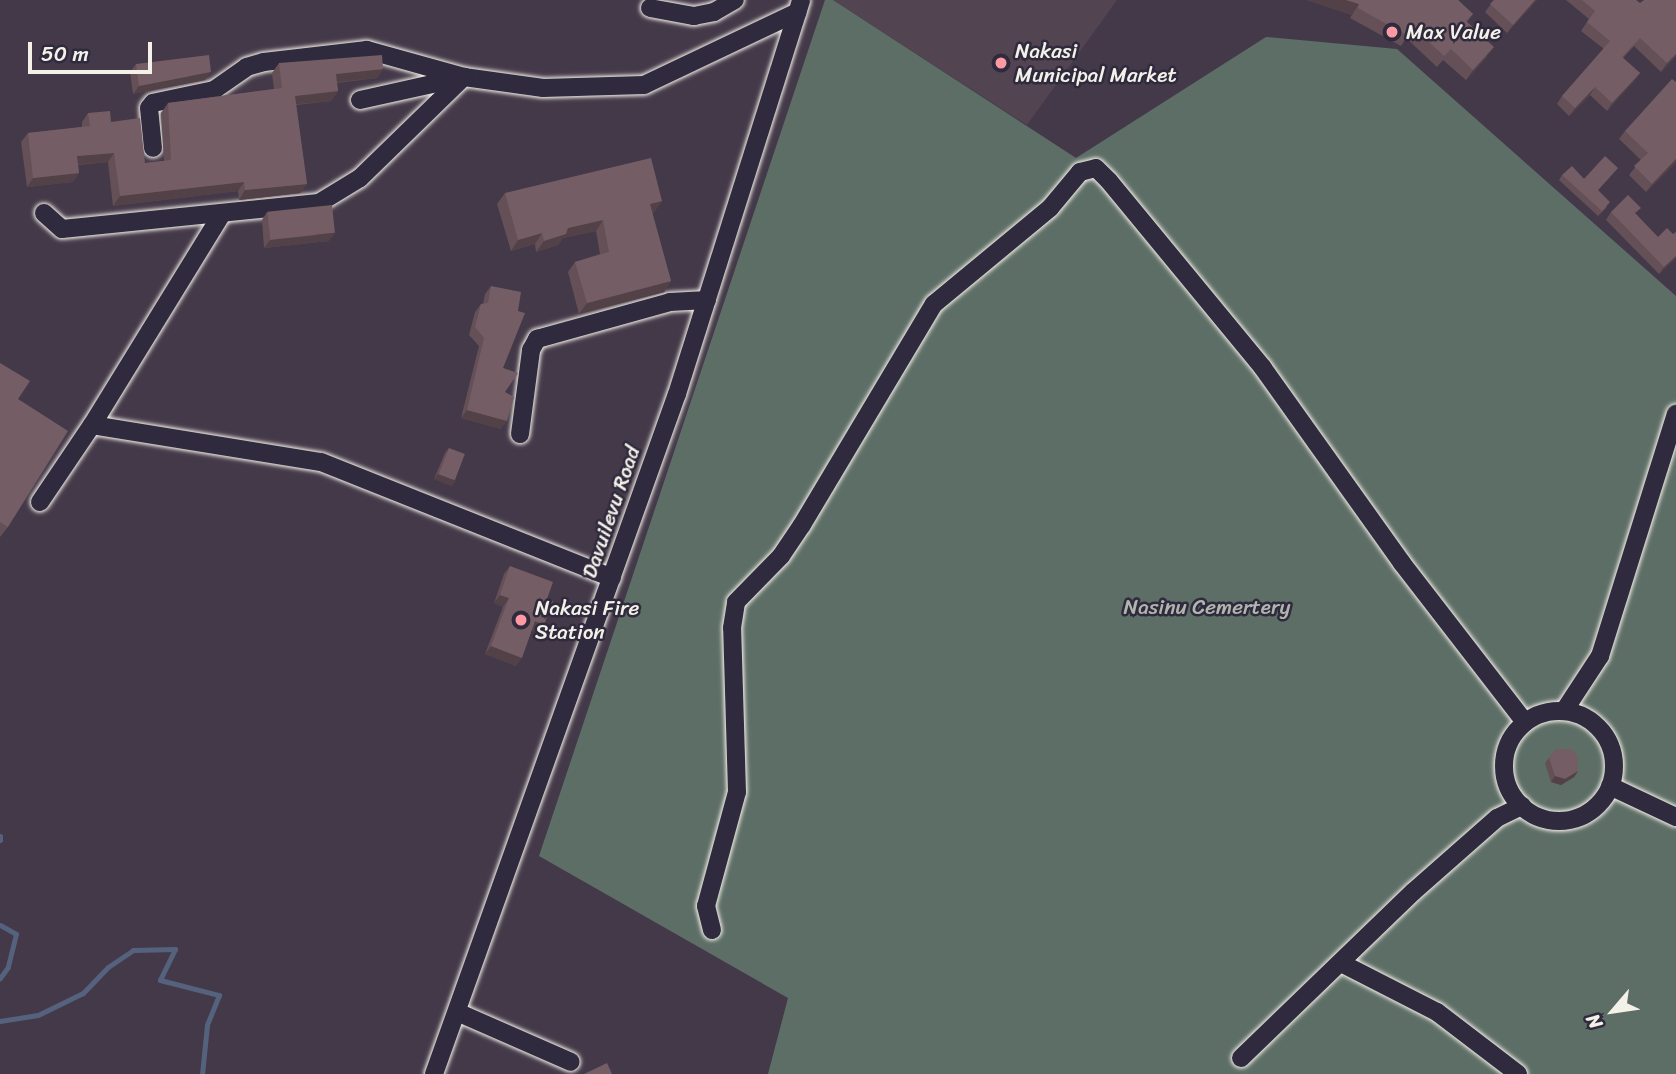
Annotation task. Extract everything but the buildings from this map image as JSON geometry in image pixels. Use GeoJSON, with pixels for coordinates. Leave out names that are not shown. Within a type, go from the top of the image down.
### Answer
{"type":"FeatureCollection","features":[{"type":"Feature","properties":{"kind":"street"},"geometry":{"type":"LineString","coordinates":[[650,8],[694,16],[713,12],[734,0]]}},
{"type":"Feature","properties":{"kind":"street"},"geometry":{"type":"LineString","coordinates":[[153,148],[149,108],[153,103],[214,90],[247,67],[264,62],[367,50],[464,77],[542,88],[644,85],[800,6]]}},
{"type":"Feature","properties":{"kind":"street","name":"Davuilevu Road"},"geometry":{"type":"LineString","coordinates":[[434,1074],[612,578],[707,300],[800,6]]}},
{"type":"Feature","properties":{"kind":"street"},"geometry":{"type":"LineString","coordinates":[[360,100],[464,77]]}},
{"type":"Feature","properties":{"kind":"street"},"geometry":{"type":"LineString","coordinates":[[44,212],[62,229],[297,208],[332,197],[360,178],[464,77]]}},
{"type":"Feature","properties":{"kind":"street"},"geometry":{"type":"LineString","coordinates":[[712,930],[706,906],[737,792],[736,602],[781,556],[933,303],[1051,208],[1080,172],[1096,168],[1263,368],[1402,563],[1525,722]]}},
{"type":"Feature","properties":{"kind":"street"},"geometry":{"type":"LineString","coordinates":[[40,502],[92,425],[221,215]]}},
{"type":"Feature","properties":{"kind":"street"},"geometry":{"type":"LineString","coordinates":[[520,434],[537,339],[670,302],[707,300]]}},
{"type":"Feature","properties":{"kind":"street"},"geometry":{"type":"LineString","coordinates":[[1564,711],[1600,656],[1676,414]]}},
{"type":"Feature","properties":{"kind":"street"},"geometry":{"type":"LineString","coordinates":[[92,425],[321,461],[612,578]]}},
{"type":"Feature","properties":{"kind":"street"},"geometry":{"type":"LineString","coordinates":[[1564,711],[1582,715],[1603,733],[1614,759],[1610,786],[1596,807],[1575,819],[1551,820],[1521,806],[1507,783],[1505,757],[1525,722],[1543,713],[1564,711]]}},
{"type":"Feature","properties":{"kind":"street"},"geometry":{"type":"LineString","coordinates":[[1610,786],[1676,817]]}},
{"type":"Feature","properties":{"kind":"street"},"geometry":{"type":"LineString","coordinates":[[1241,1058],[1343,964],[1372,930],[1496,818],[1521,806]]}},
{"type":"Feature","properties":{"kind":"street"},"geometry":{"type":"LineString","coordinates":[[1343,964],[1437,1012],[1517,1074]]}},
{"type":"Feature","properties":{"kind":"street"},"geometry":{"type":"LineString","coordinates":[[457,1012],[571,1062]]}},
{"type":"Feature","properties":{"kind":"shaded area","name":"Nakasi Municipal Market"},"geometry":{"type":"Polygon","coordinates":[[[833,0],[1117,0],[1027,125],[833,0]]]}},
{"type":"Feature","properties":{"kind":"green space","name":"Nasinu Cemertery"},"geometry":{"type":"Polygon","coordinates":[[[825,0],[833,0],[1076,158],[1266,37],[1397,49],[1676,296],[1676,1074],[768,1074],[788,998],[539,856],[825,0]]]}},
{"type":"Feature","properties":{"kind":"waterway"},"geometry":{"type":"LineString","coordinates":[[0,925],[16,934],[8,967],[0,978]]}},
{"type":"Feature","properties":{"kind":"waterway"},"geometry":{"type":"LineString","coordinates":[[0,1021],[38,1015],[83,993],[108,967],[133,950],[175,949],[160,980],[219,995],[207,1025],[202,1074]]}},
{"type":"Feature","properties":{"kind":"place","name":"Max Value"},"geometry":{"type":"Point","coordinates":[1392,32]}},
{"type":"Feature","properties":{"kind":"place","name":"Nakasi Municipal Market"},"geometry":{"type":"Point","coordinates":[1001,63]}},
{"type":"Feature","properties":{"kind":"place","name":"Nakasi Fire Station"},"geometry":{"type":"Point","coordinates":[521,620]}}]}
